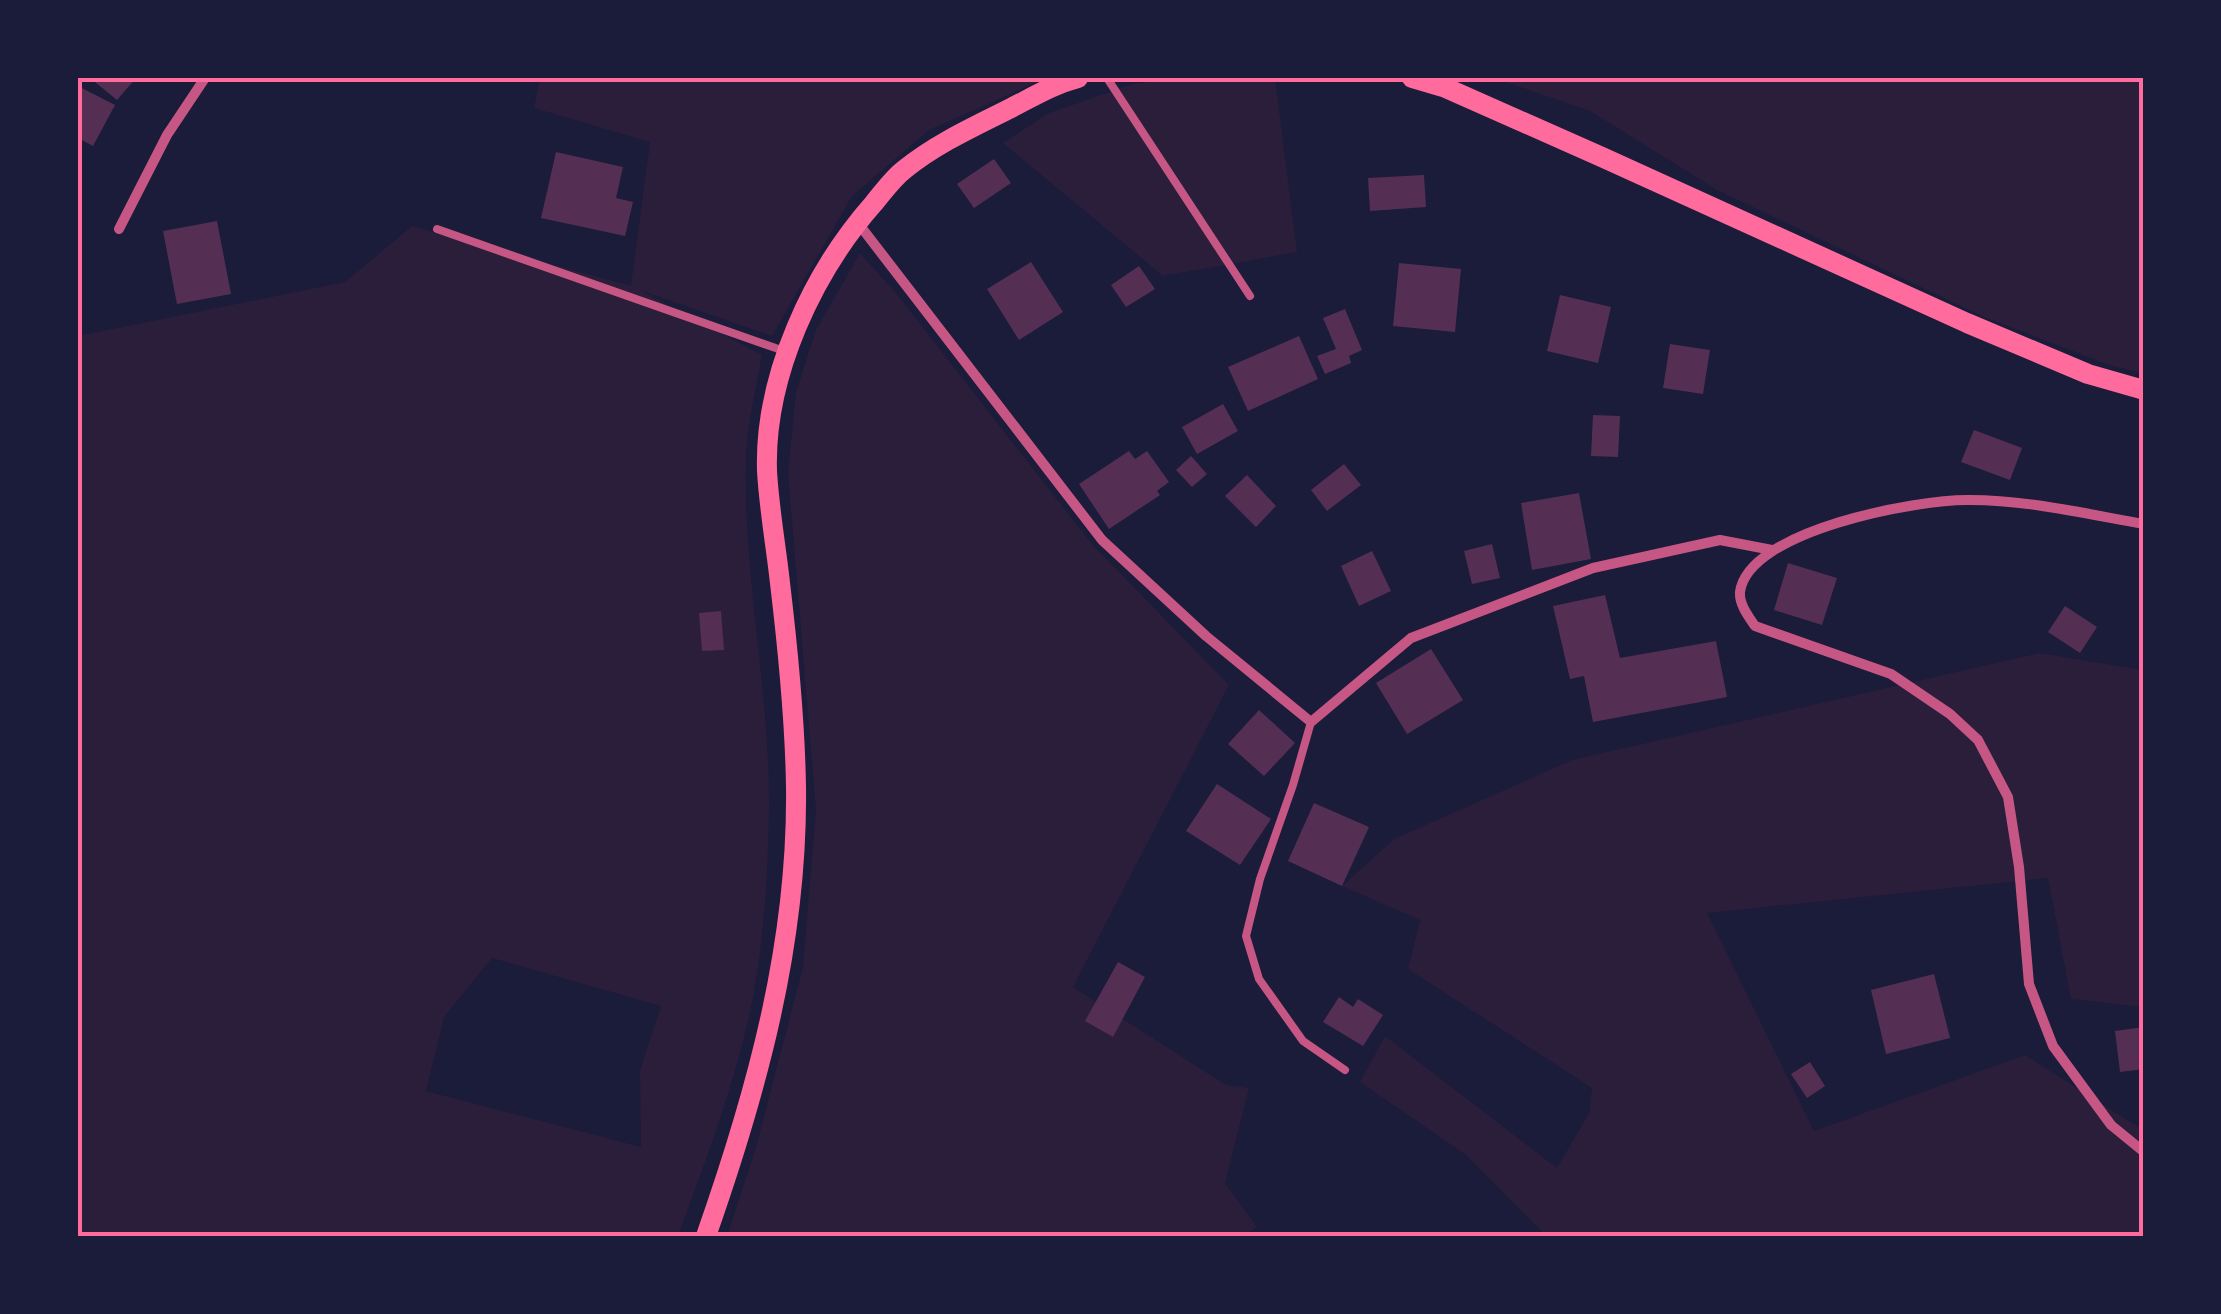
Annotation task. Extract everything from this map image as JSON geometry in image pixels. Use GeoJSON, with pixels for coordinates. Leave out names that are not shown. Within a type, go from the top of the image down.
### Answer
{"type":"FeatureCollection","features":[{"type":"Feature","properties":{"kind":"main road"},"geometry":{"type":"LineString","coordinates":[[706,1236],[739,1145],[778,993],[791,868],[796,788],[792,709],[767,468],[771,425],[787,352],[814,288],[857,222],[902,171],[936,147],[1078,78]]}},
{"type":"Feature","properties":{"kind":"main road"},"geometry":{"type":"LineString","coordinates":[[1412,78],[1446,88],[1967,323],[2088,374],[2144,390]]}},
{"type":"Feature","properties":{"kind":"street"},"geometry":{"type":"LineString","coordinates":[[119,229],[167,135],[205,78]]}},
{"type":"Feature","properties":{"kind":"street"},"geometry":{"type":"LineString","coordinates":[[857,222],[1102,540],[1206,636],[1311,722],[1411,638],[1593,568],[1720,540],[1772,550]]}},
{"type":"Feature","properties":{"kind":"street"},"geometry":{"type":"LineString","coordinates":[[2144,524],[1969,500],[1878,512],[1816,530],[1772,550],[1750,570],[1740,592],[1743,608],[1754,626],[1891,674],[1950,714],[1978,740],[2008,797],[2019,867],[2029,984],[2053,1046],[2111,1126],[2144,1152]]}},
{"type":"Feature","properties":{"kind":"lane"},"geometry":{"type":"LineString","coordinates":[[1107,78],[1250,296]]}},
{"type":"Feature","properties":{"kind":"lane"},"geometry":{"type":"LineString","coordinates":[[437,228],[787,352]]}},
{"type":"Feature","properties":{"kind":"lane"},"geometry":{"type":"LineString","coordinates":[[1311,722],[1294,785],[1260,879],[1246,936],[1259,979],[1303,1041],[1345,1070]]}},
{"type":"Feature","properties":{"kind":"shaded area"},"geometry":{"type":"Polygon","coordinates":[[[540,78],[1046,78],[929,130],[852,196],[772,336],[640,290],[762,355],[748,434],[746,504],[768,764],[764,911],[755,987],[743,1041],[718,1126],[678,1236],[78,1236],[78,336],[345,282],[412,226],[631,286],[650,142],[534,108],[540,78]],[[492,958],[444,1017],[426,1091],[641,1147],[640,1070],[661,1006],[492,958]]]}},
{"type":"Feature","properties":{"kind":"shaded area"},"geometry":{"type":"Polygon","coordinates":[[[1182,78],[1275,78],[1297,252],[1163,276],[1003,143],[1049,113],[1133,84],[1182,78]]]}},
{"type":"Feature","properties":{"kind":"shaded area"},"geometry":{"type":"Polygon","coordinates":[[[1494,78],[2143,78],[2143,373],[2109,365],[1982,316],[1717,190],[1590,111],[1494,78]]]}},
{"type":"Feature","properties":{"kind":"shaded area"},"geometry":{"type":"Polygon","coordinates":[[[860,253],[896,293],[1091,543],[1229,685],[1073,987],[1226,1085],[1249,1088],[1225,1183],[1257,1227],[1244,1236],[727,1236],[755,1151],[803,967],[816,810],[788,473],[796,392],[816,330],[860,253]]]}},
{"type":"Feature","properties":{"kind":"shaded area"},"geometry":{"type":"Polygon","coordinates":[[[2040,653],[2143,670],[2143,1007],[2071,999],[2048,878],[1707,913],[1814,1131],[2025,1055],[2143,1130],[2143,1236],[1546,1236],[1466,1155],[1360,1082],[1385,1036],[1557,1168],[1589,1113],[1592,1088],[1408,969],[1420,920],[1342,886],[1394,839],[1572,760],[2040,653]]]}},
{"type":"Feature","properties":{"kind":"building"},"geometry":{"type":"Polygon","coordinates":[[[90,78],[136,78],[117,100],[90,78]]]}},
{"type":"Feature","properties":{"kind":"building"},"geometry":{"type":"Polygon","coordinates":[[[78,86],[115,105],[93,146],[78,138],[78,86]]]}},
{"type":"Feature","properties":{"kind":"building"},"geometry":{"type":"Polygon","coordinates":[[[556,152],[623,167],[616,198],[633,202],[625,236],[541,218],[556,152]]]}},
{"type":"Feature","properties":{"kind":"building"},"geometry":{"type":"Polygon","coordinates":[[[994,159],[1011,183],[974,208],[957,184],[994,159]]]}},
{"type":"Feature","properties":{"kind":"building"},"geometry":{"type":"Polygon","coordinates":[[[1424,175],[1426,207],[1370,211],[1368,178],[1424,175]]]}},
{"type":"Feature","properties":{"kind":"building"},"geometry":{"type":"Polygon","coordinates":[[[217,221],[231,294],[177,304],[163,231],[217,221]]]}},
{"type":"Feature","properties":{"kind":"building"},"geometry":{"type":"Polygon","coordinates":[[[1031,262],[1063,312],[1019,340],[987,289],[1031,262]]]}},
{"type":"Feature","properties":{"kind":"building"},"geometry":{"type":"Polygon","coordinates":[[[1399,263],[1461,269],[1455,332],[1393,326],[1399,263]]]}},
{"type":"Feature","properties":{"kind":"building"},"geometry":{"type":"Polygon","coordinates":[[[1139,266],[1155,289],[1126,307],[1111,285],[1139,266]]]}},
{"type":"Feature","properties":{"kind":"building"},"geometry":{"type":"Polygon","coordinates":[[[1560,295],[1611,307],[1598,363],[1547,351],[1560,295]]]}},
{"type":"Feature","properties":{"kind":"building"},"geometry":{"type":"Polygon","coordinates":[[[1345,309],[1362,350],[1349,356],[1351,363],[1325,374],[1317,356],[1336,349],[1323,318],[1345,309]]]}},
{"type":"Feature","properties":{"kind":"building"},"geometry":{"type":"Polygon","coordinates":[[[1299,336],[1318,379],[1248,411],[1228,367],[1299,336]]]}},
{"type":"Feature","properties":{"kind":"building"},"geometry":{"type":"Polygon","coordinates":[[[1670,344],[1710,350],[1703,394],[1663,388],[1670,344]]]}},
{"type":"Feature","properties":{"kind":"building"},"geometry":{"type":"Polygon","coordinates":[[[1223,404],[1238,431],[1197,454],[1182,427],[1223,404]]]}},
{"type":"Feature","properties":{"kind":"building"},"geometry":{"type":"Polygon","coordinates":[[[1593,415],[1620,416],[1618,457],[1591,456],[1593,415]]]}},
{"type":"Feature","properties":{"kind":"building"},"geometry":{"type":"Polygon","coordinates":[[[1974,430],[2022,448],[2010,480],[1961,462],[1974,430]]]}},
{"type":"Feature","properties":{"kind":"building"},"geometry":{"type":"Polygon","coordinates":[[[1129,451],[1135,459],[1147,451],[1169,482],[1157,491],[1160,495],[1109,529],[1079,484],[1129,451]]]}},
{"type":"Feature","properties":{"kind":"building"},"geometry":{"type":"Polygon","coordinates":[[[1191,456],[1207,474],[1192,487],[1176,470],[1191,456]]]}},
{"type":"Feature","properties":{"kind":"building"},"geometry":{"type":"Polygon","coordinates":[[[1344,464],[1361,485],[1327,511],[1311,490],[1344,464]]]}},
{"type":"Feature","properties":{"kind":"building"},"geometry":{"type":"Polygon","coordinates":[[[1247,475],[1276,506],[1256,527],[1225,496],[1247,475]]]}},
{"type":"Feature","properties":{"kind":"building"},"geometry":{"type":"Polygon","coordinates":[[[1579,493],[1591,559],[1532,570],[1521,503],[1579,493]]]}},
{"type":"Feature","properties":{"kind":"building"},"geometry":{"type":"Polygon","coordinates":[[[1492,544],[1500,578],[1472,584],[1464,551],[1492,544]]]}},
{"type":"Feature","properties":{"kind":"building"},"geometry":{"type":"Polygon","coordinates":[[[1372,551],[1391,591],[1359,606],[1341,566],[1372,551]]]}},
{"type":"Feature","properties":{"kind":"building"},"geometry":{"type":"Polygon","coordinates":[[[1788,563],[1837,578],[1822,625],[1774,610],[1788,563]]]}},
{"type":"Feature","properties":{"kind":"building"},"geometry":{"type":"Polygon","coordinates":[[[1605,595],[1620,658],[1716,641],[1727,697],[1593,722],[1584,676],[1570,679],[1553,606],[1605,595]]]}},
{"type":"Feature","properties":{"kind":"building"},"geometry":{"type":"Polygon","coordinates":[[[2065,606],[2097,627],[2080,653],[2048,632],[2065,606]]]}},
{"type":"Feature","properties":{"kind":"building"},"geometry":{"type":"Polygon","coordinates":[[[721,611],[724,650],[702,651],[699,613],[721,611]]]}},
{"type":"Feature","properties":{"kind":"building"},"geometry":{"type":"Polygon","coordinates":[[[1431,649],[1463,700],[1407,734],[1376,683],[1431,649]]]}},
{"type":"Feature","properties":{"kind":"building"},"geometry":{"type":"Polygon","coordinates":[[[1259,710],[1295,743],[1264,776],[1228,744],[1259,710]]]}},
{"type":"Feature","properties":{"kind":"building"},"geometry":{"type":"Polygon","coordinates":[[[1217,784],[1271,819],[1240,865],[1186,831],[1217,784]]]}},
{"type":"Feature","properties":{"kind":"building"},"geometry":{"type":"Polygon","coordinates":[[[1314,803],[1369,827],[1342,886],[1288,861],[1314,803]]]}},
{"type":"Feature","properties":{"kind":"building"},"geometry":{"type":"Polygon","coordinates":[[[1118,962],[1145,977],[1113,1037],[1085,1021],[1118,962]]]}},
{"type":"Feature","properties":{"kind":"building"},"geometry":{"type":"Polygon","coordinates":[[[1934,974],[1950,1038],[1886,1054],[1871,990],[1934,974]]]}},
{"type":"Feature","properties":{"kind":"building"},"geometry":{"type":"Polygon","coordinates":[[[1339,997],[1353,1007],[1358,999],[1383,1015],[1363,1046],[1323,1022],[1339,997]]]}},
{"type":"Feature","properties":{"kind":"building"},"geometry":{"type":"Polygon","coordinates":[[[2144,1027],[2144,1069],[2120,1072],[2115,1031],[2144,1027]]]}},
{"type":"Feature","properties":{"kind":"building"},"geometry":{"type":"Polygon","coordinates":[[[1810,1062],[1825,1086],[1807,1098],[1791,1074],[1810,1062]]]}}]}
